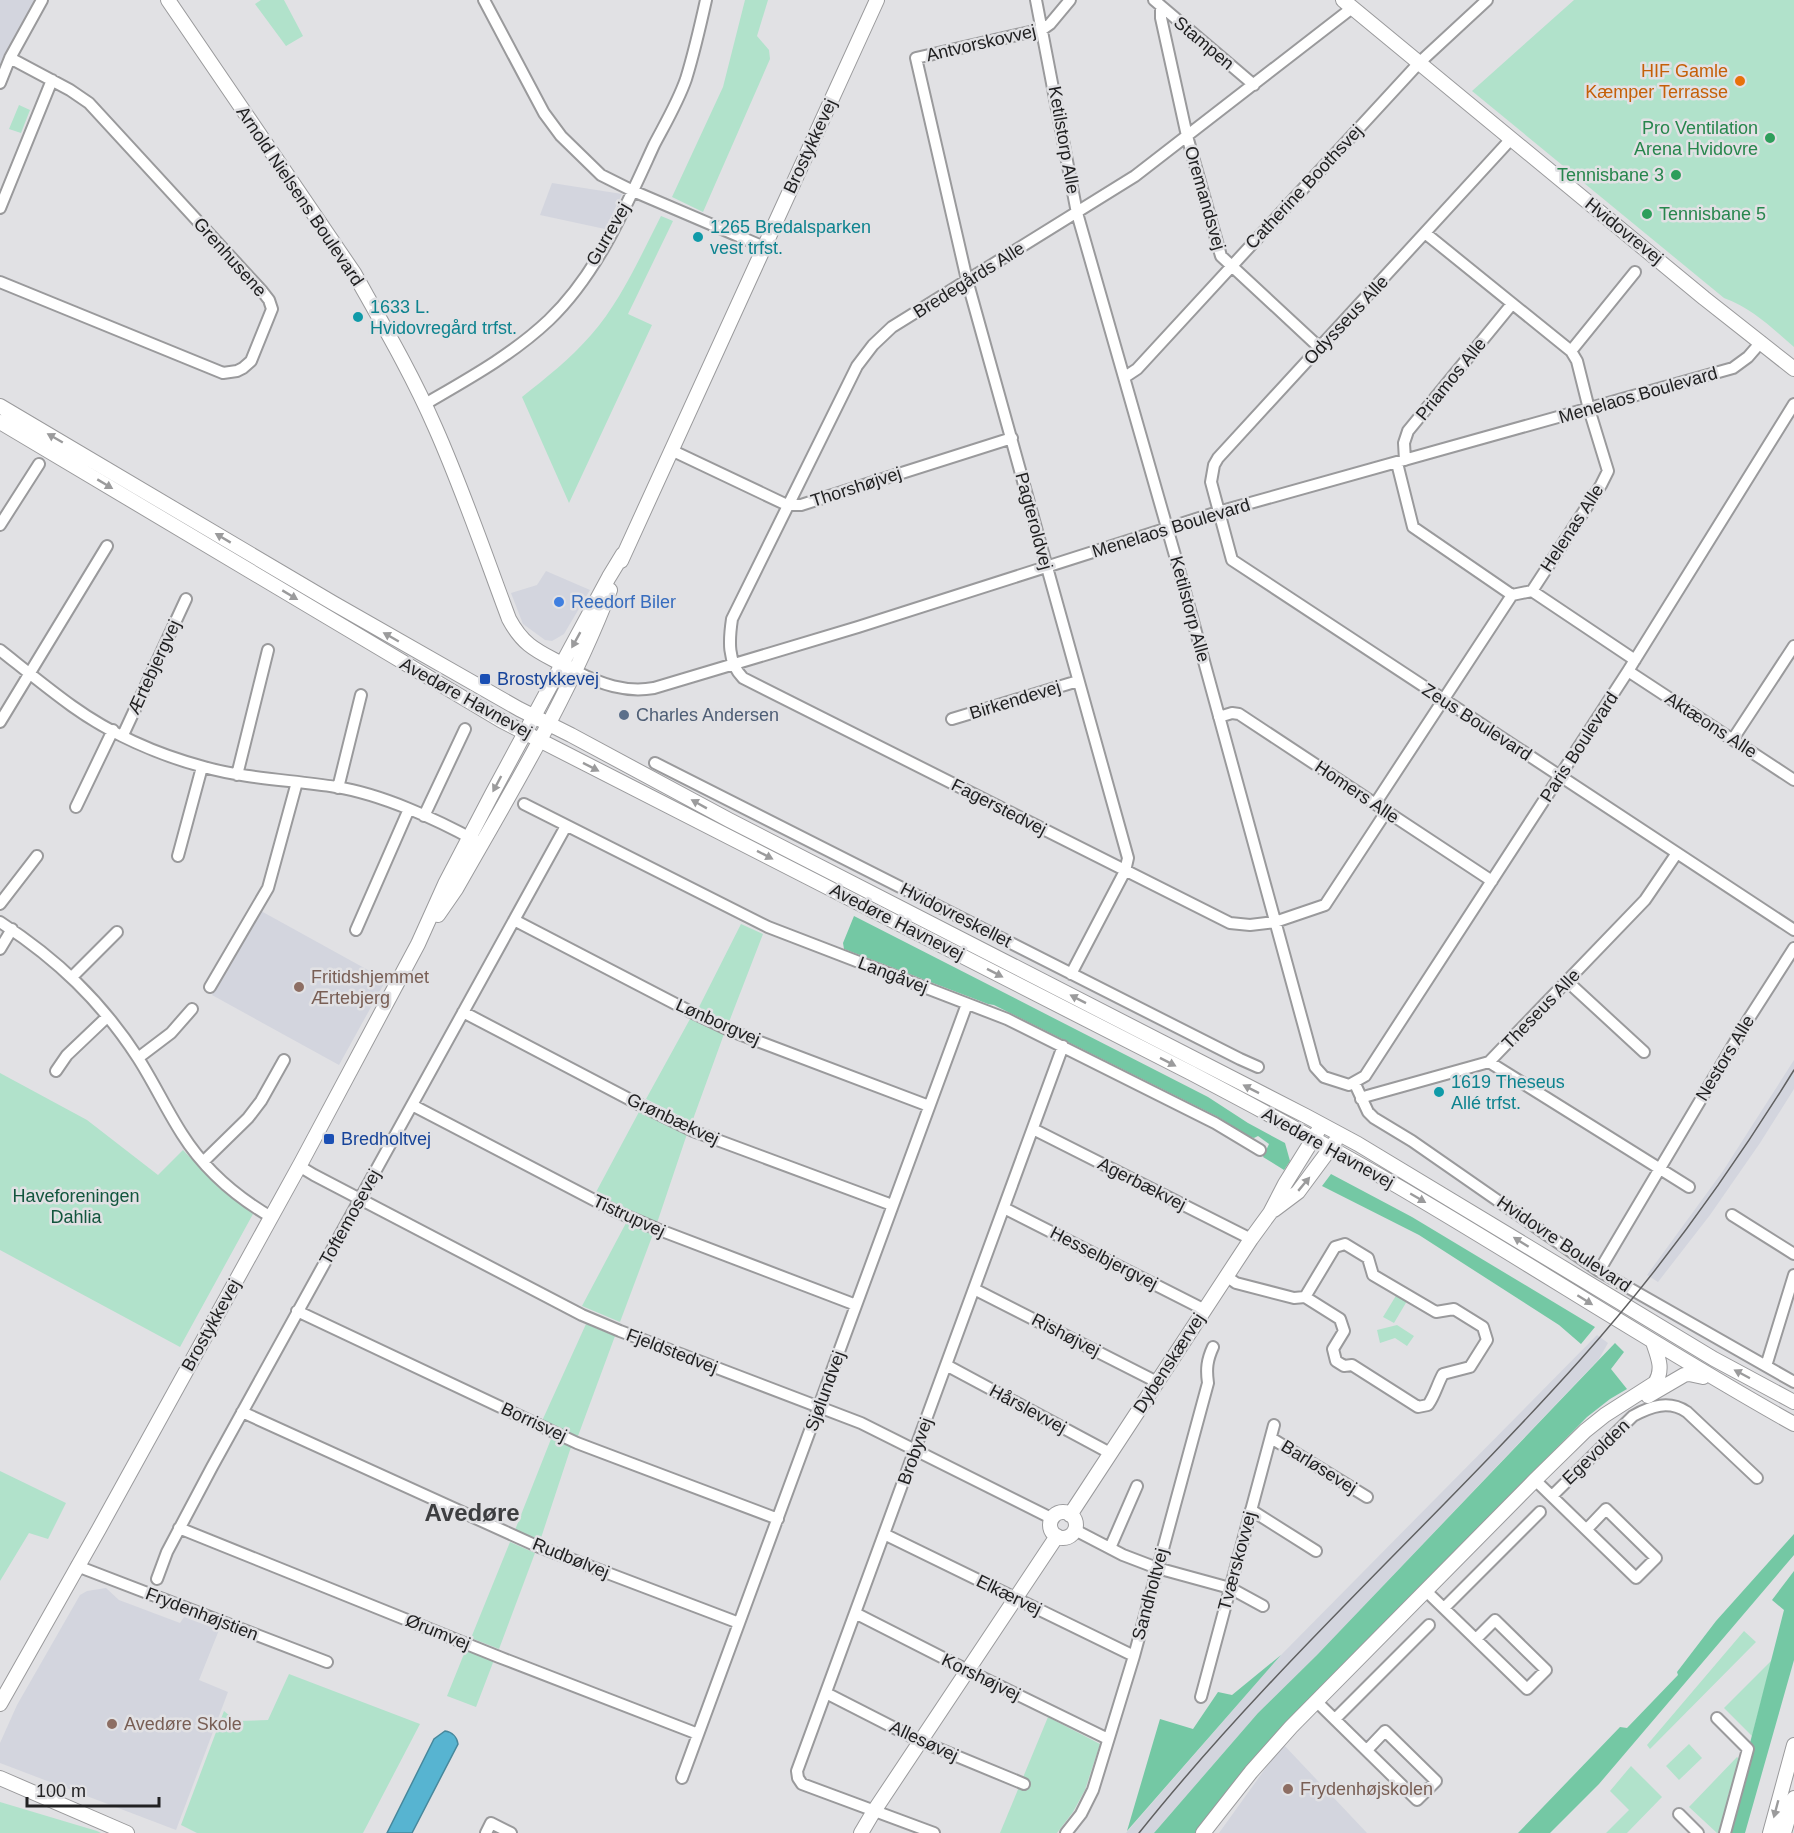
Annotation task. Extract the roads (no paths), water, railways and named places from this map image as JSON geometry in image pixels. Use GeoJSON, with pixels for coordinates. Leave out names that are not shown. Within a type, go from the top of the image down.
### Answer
{"type":"FeatureCollection","features":[{"type":"Feature","properties":{"kind":"street"},"geometry":{"type":"LineString","coordinates":[[0,84],[10,58],[42,0]]}},
{"type":"Feature","properties":{"kind":"street","name":"Arnold Nielsens Boulevard"},"geometry":{"type":"LineString","coordinates":[[168,0],[354,273],[425,404],[516,633],[527,645],[575,671]]}},
{"type":"Feature","properties":{"kind":"street"},"geometry":{"type":"LineString","coordinates":[[484,0],[544,112],[561,136],[601,175],[764,247]]}},
{"type":"Feature","properties":{"kind":"street","name":"Gurrevej"},"geometry":{"type":"LineString","coordinates":[[425,404],[486,369],[520,344],[550,319],[576,288],[602,250],[685,82],[706,0]]}},
{"type":"Feature","properties":{"kind":"street","name":"Brostykkevej"},"geometry":{"type":"LineString","coordinates":[[476,840],[539,740],[575,671],[604,607],[623,555],[877,0]]}},
{"type":"Feature","properties":{"kind":"street","name":"Ketilstorp Alle"},"geometry":{"type":"LineString","coordinates":[[1036,0],[1077,213],[1125,377],[1315,1067],[1324,1077],[1332,1081],[1354,1084]]}},
{"type":"Feature","properties":{"kind":"street","name":"Antvorskovvej"},"geometry":{"type":"LineString","coordinates":[[916,58],[1043,29],[1070,0]]}},
{"type":"Feature","properties":{"kind":"street","name":"Catherine Boothsvej"},"geometry":{"type":"LineString","coordinates":[[1125,377],[1137,369],[1419,63],[1486,0]]}},
{"type":"Feature","properties":{"kind":"street","name":"Stampen"},"geometry":{"type":"LineString","coordinates":[[1158,3],[1254,85]]}},
{"type":"Feature","properties":{"kind":"street","name":"Oremandsvej"},"geometry":{"type":"LineString","coordinates":[[1158,3],[1186,136],[1221,256],[1320,348]]}},
{"type":"Feature","properties":{"kind":"street","name":"Hvidovrevej"},"geometry":{"type":"LineString","coordinates":[[1348,4],[1794,369]]}},
{"type":"Feature","properties":{"kind":"street","name":"Bredegårds Alle"},"geometry":{"type":"LineString","coordinates":[[733,664],[729,639],[732,619],[857,366],[873,345],[892,327],[1135,176],[1254,85],[1348,4]]}},
{"type":"Feature","properties":{"kind":"street","name":"Grenhusene"},"geometry":{"type":"LineString","coordinates":[[0,282],[223,373],[234,372],[251,361],[272,309],[262,291],[89,103],[70,90],[10,58]]}},
{"type":"Feature","properties":{"kind":"street","name":"Pagteroldvej"},"geometry":{"type":"LineString","coordinates":[[916,58],[967,280],[1128,858],[1125,871]]}},
{"type":"Feature","properties":{"kind":"street"},"geometry":{"type":"LineString","coordinates":[[0,208],[52,80]]}},
{"type":"Feature","properties":{"kind":"street","name":"Odysseus Alle"},"geometry":{"type":"LineString","coordinates":[[1218,512],[1211,482],[1214,465],[1218,458],[1511,139]]}},
{"type":"Feature","properties":{"kind":"street"},"geometry":{"type":"LineString","coordinates":[[1425,233],[1571,351],[1635,272]]}},
{"type":"Feature","properties":{"kind":"street","name":"Priamos Alle"},"geometry":{"type":"LineString","coordinates":[[1401,462],[1408,431],[1512,304]]}},
{"type":"Feature","properties":{"kind":"street","name":"Menelaos Boulevard"},"geometry":{"type":"LineString","coordinates":[[575,671],[622,689],[637,691],[665,685],[858,627],[1218,512],[1733,368],[1748,357],[1761,342]]}},
{"type":"Feature","properties":{"kind":"street","name":"Helenas Alle"},"geometry":{"type":"LineString","coordinates":[[1512,595],[1532,591],[1608,471],[1577,361],[1571,351]]}},
{"type":"Feature","properties":{"kind":"street","name":"Paris Boulevard"},"geometry":{"type":"LineString","coordinates":[[1354,1084],[1365,1076],[1628,671],[1794,404]]}},
{"type":"Feature","properties":{"kind":"street","name":"Avedøre Havnevej"},"geometry":{"type":"LineString","coordinates":[[0,406],[463,678],[729,820],[1341,1135],[1714,1359],[1794,1402]]}},
{"type":"Feature","properties":{"kind":"street","name":"Avedøre Havnevej"},"geometry":{"type":"LineString","coordinates":[[0,422],[434,682],[539,740],[1191,1073],[1313,1139],[1421,1200],[1715,1380],[1794,1424]]}},
{"type":"Feature","properties":{"kind":"street","name":"Thorshøjvej"},"geometry":{"type":"LineString","coordinates":[[671,450],[787,505],[801,505],[1012,438]]}},
{"type":"Feature","properties":{"kind":"street"},"geometry":{"type":"LineString","coordinates":[[1376,804],[1512,595],[1413,527],[1401,462]]}},
{"type":"Feature","properties":{"kind":"street"},"geometry":{"type":"LineString","coordinates":[[0,525],[39,464]]}},
{"type":"Feature","properties":{"kind":"street","name":"Zeus Boulevard"},"geometry":{"type":"LineString","coordinates":[[1218,512],[1232,560],[1794,930]]}},
{"type":"Feature","properties":{"kind":"street"},"geometry":{"type":"LineString","coordinates":[[0,722],[107,546]]}},
{"type":"Feature","properties":{"kind":"street","name":"Brostykkevej"},"geometry":{"type":"LineString","coordinates":[[0,1704],[271,1217],[418,944],[456,889],[525,732],[623,555]]}},
{"type":"Feature","properties":{"kind":"street"},"geometry":{"type":"LineString","coordinates":[[1532,591],[1635,660]]}},
{"type":"Feature","properties":{"kind":"street","name":"Ærtebjergvej"},"geometry":{"type":"LineString","coordinates":[[76,807],[118,733],[186,599]]}},
{"type":"Feature","properties":{"kind":"street"},"geometry":{"type":"LineString","coordinates":[[1733,739],[1794,646]]}},
{"type":"Feature","properties":{"kind":"street","name":"Ærtebjergvej"},"geometry":{"type":"LineString","coordinates":[[0,650],[74,707],[118,733],[161,753],[202,767],[237,775],[338,788],[409,809],[476,840]]}},
{"type":"Feature","properties":{"kind":"street"},"geometry":{"type":"LineString","coordinates":[[237,775],[268,650]]}},
{"type":"Feature","properties":{"kind":"street","name":"Fagerstedvej"},"geometry":{"type":"LineString","coordinates":[[733,664],[743,678],[1230,923],[1250,925],[1275,922]]}},
{"type":"Feature","properties":{"kind":"street","name":"Aktæons Alle"},"geometry":{"type":"LineString","coordinates":[[1628,671],[1794,780]]}},
{"type":"Feature","properties":{"kind":"street","name":"Birkendevej"},"geometry":{"type":"LineString","coordinates":[[952,719],[1078,681]]}},
{"type":"Feature","properties":{"kind":"street"},"geometry":{"type":"LineString","coordinates":[[338,788],[361,695]]}},
{"type":"Feature","properties":{"kind":"street","name":"Homers Alle"},"geometry":{"type":"LineString","coordinates":[[1219,717],[1232,713],[1239,714],[1492,881]]}},
{"type":"Feature","properties":{"kind":"street"},"geometry":{"type":"LineString","coordinates":[[424,816],[465,729]]}},
{"type":"Feature","properties":{"kind":"street","name":"Hvidovreskellet"},"geometry":{"type":"LineString","coordinates":[[655,763],[1258,1067]]}},
{"type":"Feature","properties":{"kind":"street"},"geometry":{"type":"LineString","coordinates":[[178,856],[202,767]]}},
{"type":"Feature","properties":{"kind":"street"},"geometry":{"type":"LineString","coordinates":[[210,987],[268,888],[297,782]]}},
{"type":"Feature","properties":{"kind":"street","name":"Langåvej"},"geometry":{"type":"LineString","coordinates":[[524,804],[768,927],[1007,1019],[1215,1123],[1260,1150]]}},
{"type":"Feature","properties":{"kind":"street"},"geometry":{"type":"LineString","coordinates":[[356,930],[409,809]]}},
{"type":"Feature","properties":{"kind":"street"},"geometry":{"type":"LineString","coordinates":[[1275,922],[1325,905],[1386,812]]}},
{"type":"Feature","properties":{"kind":"street","name":"Toftemosevej"},"geometry":{"type":"LineString","coordinates":[[157,1579],[179,1528],[566,826]]}},
{"type":"Feature","properties":{"kind":"street","name":"Theseus Alle"},"geometry":{"type":"LineString","coordinates":[[1361,1099],[1490,1062],[1645,900],[1677,853]]}},
{"type":"Feature","properties":{"kind":"street"},"geometry":{"type":"LineString","coordinates":[[0,904],[37,856]]}},
{"type":"Feature","properties":{"kind":"street"},"geometry":{"type":"LineString","coordinates":[[1071,974],[1125,871]]}},
{"type":"Feature","properties":{"kind":"street","name":"Lønborgvej"},"geometry":{"type":"LineString","coordinates":[[514,920],[731,1031],[929,1106]]}},
{"type":"Feature","properties":{"kind":"street"},"geometry":{"type":"LineString","coordinates":[[0,921],[42,951],[72,977],[107,1017],[138,1058],[182,1134],[203,1162],[227,1186],[271,1217]]}},
{"type":"Feature","properties":{"kind":"street"},"geometry":{"type":"LineString","coordinates":[[0,949],[12,929]]}},
{"type":"Feature","properties":{"kind":"street"},"geometry":{"type":"LineString","coordinates":[[72,977],[117,932]]}},
{"type":"Feature","properties":{"kind":"street","name":"Nestors Alle"},"geometry":{"type":"LineString","coordinates":[[1599,1271],[1742,1030],[1794,948]]}},
{"type":"Feature","properties":{"kind":"street"},"geometry":{"type":"LineString","coordinates":[[1568,982],[1644,1052]]}},
{"type":"Feature","properties":{"kind":"street","name":"Sjølundvej"},"geometry":{"type":"LineString","coordinates":[[682,1778],[967,1004]]}},
{"type":"Feature","properties":{"kind":"street"},"geometry":{"type":"LineString","coordinates":[[138,1058],[171,1033],[192,1009]]}},
{"type":"Feature","properties":{"kind":"street","name":"Grønbækvej"},"geometry":{"type":"LineString","coordinates":[[463,1012],[693,1131],[892,1205]]}},
{"type":"Feature","properties":{"kind":"street"},"geometry":{"type":"LineString","coordinates":[[56,1071],[67,1055],[107,1017]]}},
{"type":"Feature","properties":{"kind":"street","name":"Brobyvej"},"geometry":{"type":"LineString","coordinates":[[874,1811],[802,1784],[797,1771],[1064,1046]]}},
{"type":"Feature","properties":{"kind":"street"},"geometry":{"type":"LineString","coordinates":[[203,1162],[248,1118],[261,1101],[284,1060]]}},
{"type":"Feature","properties":{"kind":"street"},"geometry":{"type":"LineString","coordinates":[[1490,1062],[1689,1187]]}},
{"type":"Feature","properties":{"kind":"street","name":"Hvidovre Boulevard"},"geometry":{"type":"LineString","coordinates":[[1354,1084],[1368,1112],[1374,1118],[1412,1141],[1599,1271],[1794,1382]]}},
{"type":"Feature","properties":{"kind":"street","name":"Tistrupvej"},"geometry":{"type":"LineString","coordinates":[[412,1105],[615,1211],[855,1305]]}},
{"type":"Feature","properties":{"kind":"street","name":"Dybenskærvej"},"geometry":{"type":"LineString","coordinates":[[1070,1515],[1226,1276],[1270,1213],[1285,1184],[1322,1125]]}},
{"type":"Feature","properties":{"kind":"street","name":"Agerbækvej"},"geometry":{"type":"LineString","coordinates":[[1033,1129],[1251,1239]]}},
{"type":"Feature","properties":{"kind":"street","name":"Dybenskærvej"},"geometry":{"type":"LineString","coordinates":[[1270,1213],[1298,1192],[1341,1135]]}},
{"type":"Feature","properties":{"kind":"street","name":"Fjeldstedvej"},"geometry":{"type":"LineString","coordinates":[[299,1166],[582,1315],[861,1423],[1053,1519]]}},
{"type":"Feature","properties":{"kind":"street","name":"Hesselbjergvej"},"geometry":{"type":"LineString","coordinates":[[1004,1208],[1205,1310]]}},
{"type":"Feature","properties":{"kind":"street"},"geometry":{"type":"LineString","coordinates":[[1732,1215],[1794,1254]]}},
{"type":"Feature","properties":{"kind":"street"},"geometry":{"type":"LineString","coordinates":[[1226,1276],[1236,1283],[1294,1298],[1305,1297],[1340,1318],[1344,1331],[1334,1349],[1336,1361],[1344,1366],[1352,1365],[1418,1407],[1428,1405],[1443,1374],[1470,1367],[1487,1340],[1483,1327],[1454,1309],[1436,1312],[1373,1275],[1368,1258],[1345,1244],[1335,1247],[1305,1297]]}},
{"type":"Feature","properties":{"kind":"street"},"geometry":{"type":"LineString","coordinates":[[1766,1366],[1794,1275]]}},
{"type":"Feature","properties":{"kind":"street","name":"Rishøjvej"},"geometry":{"type":"LineString","coordinates":[[974,1289],[1157,1382]]}},
{"type":"Feature","properties":{"kind":"street","name":"Borrisvej"},"geometry":{"type":"LineString","coordinates":[[297,1311],[577,1443],[778,1519]]}},
{"type":"Feature","properties":{"kind":"street","name":"Egevolden"},"geometry":{"type":"LineString","coordinates":[[1203,1833],[1251,1772],[1535,1480],[1585,1431],[1605,1415],[1651,1387],[1658,1379],[1660,1365],[1653,1342]]}},
{"type":"Feature","properties":{"kind":"street","name":"Sandholtvej"},"geometry":{"type":"LineString","coordinates":[[1066,1833],[1081,1814],[1093,1790],[1134,1656],[1208,1383],[1206,1370],[1213,1347]]}},
{"type":"Feature","properties":{"kind":"street","name":"Hårslevvej"},"geometry":{"type":"LineString","coordinates":[[946,1365],[1110,1453]]}},
{"type":"Feature","properties":{"kind":"street","name":"Egevolden"},"geometry":{"type":"LineString","coordinates":[[1626,1403],[1648,1396],[1684,1375],[1715,1380]]}},
{"type":"Feature","properties":{"kind":"street","name":"Egevolden"},"geometry":{"type":"LineString","coordinates":[[1552,1496],[1633,1416],[1657,1406],[1677,1406],[1687,1412],[1757,1478]]}},
{"type":"Feature","properties":{"kind":"street"},"geometry":{"type":"LineString","coordinates":[[1763,1407],[1794,1416]]}},
{"type":"Feature","properties":{"kind":"street","name":"Rudbølvej"},"geometry":{"type":"LineString","coordinates":[[242,1413],[539,1547],[739,1623]]}},
{"type":"Feature","properties":{"kind":"street","name":"Tværskovvej"},"geometry":{"type":"LineString","coordinates":[[1201,1697],[1274,1425]]}},
{"type":"Feature","properties":{"kind":"street","name":"Barløsevej"},"geometry":{"type":"LineString","coordinates":[[1271,1437],[1368,1497]]}},
{"type":"Feature","properties":{"kind":"street","name":"Egevolden"},"geometry":{"type":"LineString","coordinates":[[1535,1480],[1636,1578],[1656,1558],[1606,1509],[1587,1529]]}},
{"type":"Feature","properties":{"kind":"street"},"geometry":{"type":"LineString","coordinates":[[1110,1548],[1137,1486]]}},
{"type":"Feature","properties":{"kind":"street"},"geometry":{"type":"LineString","coordinates":[[1251,1510],[1316,1551]]}},
{"type":"Feature","properties":{"kind":"street"},"geometry":{"type":"LineString","coordinates":[[1444,1608],[1540,1512]]}},
{"type":"Feature","properties":{"kind":"street"},"geometry":{"type":"LineString","coordinates":[[1062,1513],[1070,1515],[1075,1521],[1075,1530],[1068,1537],[1057,1536],[1051,1528],[1053,1519],[1062,1513]]}},
{"type":"Feature","properties":{"kind":"street","name":"Ørumvej"},"geometry":{"type":"LineString","coordinates":[[179,1528],[499,1657],[698,1734]]}},
{"type":"Feature","properties":{"kind":"street"},"geometry":{"type":"LineString","coordinates":[[1075,1530],[1123,1555],[1157,1568],[1230,1587],[1263,1606]]}},
{"type":"Feature","properties":{"kind":"street","name":"Elkærvej"},"geometry":{"type":"LineString","coordinates":[[884,1534],[1134,1656]]}},
{"type":"Feature","properties":{"kind":"street"},"geometry":{"type":"LineString","coordinates":[[861,1833],[1057,1536]]}},
{"type":"Feature","properties":{"kind":"street","name":"Frydenhøjstien"},"geometry":{"type":"LineString","coordinates":[[77,1566],[327,1662]]}},
{"type":"Feature","properties":{"kind":"street"},"geometry":{"type":"LineString","coordinates":[[1426,1591],[1527,1689],[1546,1670],[1495,1620],[1476,1639]]}},
{"type":"Feature","properties":{"kind":"street","name":"Korshøjvej"},"geometry":{"type":"LineString","coordinates":[[855,1613],[1108,1738]]}},
{"type":"Feature","properties":{"kind":"street"},"geometry":{"type":"LineString","coordinates":[[1335,1719],[1429,1625]]}},
{"type":"Feature","properties":{"kind":"street","name":"Allesøvej"},"geometry":{"type":"LineString","coordinates":[[826,1693],[920,1741],[1024,1784]]}},
{"type":"Feature","properties":{"kind":"street"},"geometry":{"type":"LineString","coordinates":[[1317,1702],[1335,1719],[1366,1750],[1418,1800],[1436,1781],[1385,1731],[1366,1750]]}},
{"type":"Feature","properties":{"kind":"street"},"geometry":{"type":"LineString","coordinates":[[1718,1718],[1748,1749],[1725,1833]]}},
{"type":"Feature","properties":{"kind":"street"},"geometry":{"type":"LineString","coordinates":[[1770,1833],[1794,1746]]}},
{"type":"Feature","properties":{"kind":"street"},"geometry":{"type":"LineString","coordinates":[[0,1778],[127,1833]]}},
{"type":"Feature","properties":{"kind":"street"},"geometry":{"type":"LineString","coordinates":[[0,1787],[53,1801]]}},
{"type":"Feature","properties":{"kind":"street"},"geometry":{"type":"LineString","coordinates":[[1788,1827],[1794,1798]]}},
{"type":"Feature","properties":{"kind":"street"},"geometry":{"type":"LineString","coordinates":[[874,1811],[934,1833]]}},
{"type":"Feature","properties":{"kind":"street"},"geometry":{"type":"LineString","coordinates":[[1679,1815],[1698,1833]]}},
{"type":"Feature","properties":{"kind":"street"},"geometry":{"type":"LineString","coordinates":[[486,1833],[491,1823],[511,1833]]}},
{"type":"Feature","properties":{"kind":"water"},"geometry":{"type":"Polygon","coordinates":[[[445,1731],[454,1735],[458,1744],[412,1833],[387,1833],[434,1739],[445,1731]]]}},
{"type":"Feature","properties":{"kind":"tram line"},"geometry":{"type":"LineString","coordinates":[[1139,1833],[1245,1710],[1526,1419],[1611,1325],[1720,1183],[1794,1070]]}},
{"type":"Feature","properties":{"kind":"place","name":"HIF Gamle Kæmper Terrasse"},"geometry":{"type":"Point","coordinates":[1740,81]}},
{"type":"Feature","properties":{"kind":"place","name":"Pro Ventilation Arena Hvidovre"},"geometry":{"type":"Point","coordinates":[1770,138]}},
{"type":"Feature","properties":{"kind":"place","name":"Tennisbane 3"},"geometry":{"type":"Point","coordinates":[1676,175]}},
{"type":"Feature","properties":{"kind":"place","name":"Tennisbane 5"},"geometry":{"type":"Point","coordinates":[1647,214]}},
{"type":"Feature","properties":{"kind":"place","name":"1265 Bredalsparken vest trfst."},"geometry":{"type":"Point","coordinates":[698,237]}},
{"type":"Feature","properties":{"kind":"place","name":"1633 L. Hvidovregård trfst."},"geometry":{"type":"Point","coordinates":[358,317]}},
{"type":"Feature","properties":{"kind":"place","name":"Reedorf Biler"},"geometry":{"type":"Point","coordinates":[559,602]}},
{"type":"Feature","properties":{"kind":"place","name":"Brostykkevej"},"geometry":{"type":"Point","coordinates":[485,679]}},
{"type":"Feature","properties":{"kind":"place","name":"Charles Andersen"},"geometry":{"type":"Point","coordinates":[624,715]}},
{"type":"Feature","properties":{"kind":"place","name":"Fritidshjemmet Ærtebjerg"},"geometry":{"type":"Point","coordinates":[299,987]}},
{"type":"Feature","properties":{"kind":"place","name":"1619 Theseus Allé trfst."},"geometry":{"type":"Point","coordinates":[1439,1092]}},
{"type":"Feature","properties":{"kind":"place","name":"Bredholtvej"},"geometry":{"type":"Point","coordinates":[329,1139]}},
{"type":"Feature","properties":{"kind":"place","name":"Avedøre Skole"},"geometry":{"type":"Point","coordinates":[112,1724]}},
{"type":"Feature","properties":{"kind":"place","name":"Frydenhøjskolen"},"geometry":{"type":"Point","coordinates":[1288,1789]}},
{"type":"Feature","properties":{"kind":"district","name":"Avedøre"},"geometry":{"type":"Point","coordinates":[472,1513]}},
{"type":"Feature","properties":{"kind":"park label","name":"Haveforeningen Dahlia"},"geometry":{"type":"Point","coordinates":[76,1206]}}]}
